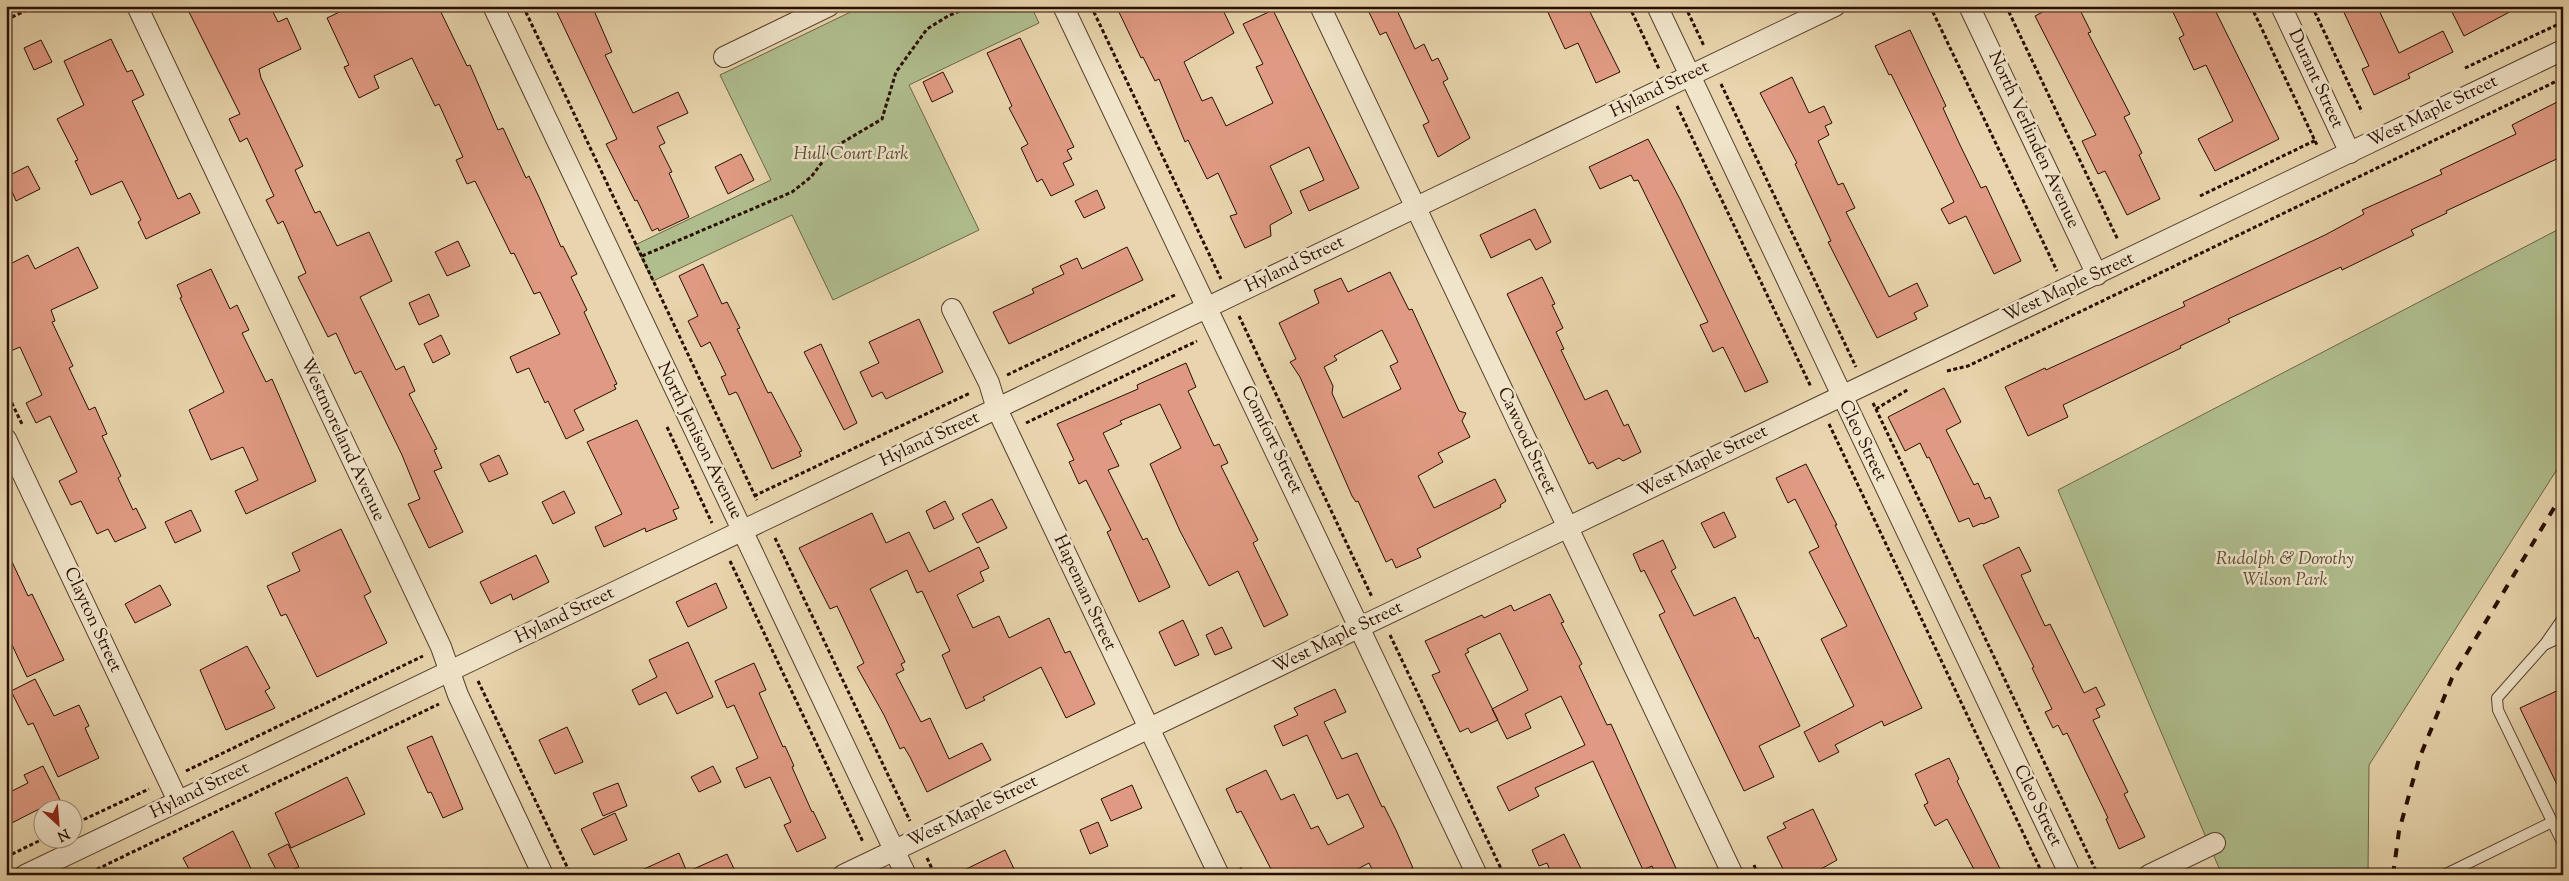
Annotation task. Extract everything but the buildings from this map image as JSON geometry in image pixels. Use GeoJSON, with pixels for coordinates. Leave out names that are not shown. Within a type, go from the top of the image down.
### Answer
{"type":"FeatureCollection","features":[{"type":"Feature","properties":{"kind":"street","name":"Westmoreland Avenue"},"geometry":{"type":"LineString","coordinates":[[137,6],[441,647],[458,695],[544,875]]}},
{"type":"Feature","properties":{"kind":"street","name":"North Jenison Avenue"},"geometry":{"type":"LineString","coordinates":[[493,6],[906,875]]}},
{"type":"Feature","properties":{"kind":"street"},"geometry":{"type":"LineString","coordinates":[[724,57],[829,6]]}},
{"type":"Feature","properties":{"kind":"street","name":"Comfort Street"},"geometry":{"type":"LineString","coordinates":[[1064,6],[1477,875]]}},
{"type":"Feature","properties":{"kind":"street","name":"Cawood Street"},"geometry":{"type":"LineString","coordinates":[[1320,6],[1733,875]]}},
{"type":"Feature","properties":{"kind":"street","name":"Cleo Street"},"geometry":{"type":"LineString","coordinates":[[1657,6],[2070,875]]}},
{"type":"Feature","properties":{"kind":"street","name":"Hyland Street"},"geometry":{"type":"LineString","coordinates":[[25,875],[1835,6]]}},
{"type":"Feature","properties":{"kind":"street","name":"North Verlinden Avenue"},"geometry":{"type":"LineString","coordinates":[[1970,6],[2097,274]]}},
{"type":"Feature","properties":{"kind":"street","name":"Durant Street"},"geometry":{"type":"LineString","coordinates":[[2280,6],[2338,129],[2341,157]]}},
{"type":"Feature","properties":{"kind":"street","name":"West Maple Street"},"geometry":{"type":"LineString","coordinates":[[843,875],[2563,50]]}},
{"type":"Feature","properties":{"kind":"street","name":"Hapeman Street"},"geometry":{"type":"LineString","coordinates":[[952,309],[989,383],[997,409],[1219,875]]}},
{"type":"Feature","properties":{"kind":"street","name":"Clayton Street"},"geometry":{"type":"LineString","coordinates":[[6,439],[178,801]]}},
{"type":"Feature","properties":{"kind":"street"},"geometry":{"type":"LineString","coordinates":[[2148,875],[2215,843]]}},
{"type":"Feature","properties":{"kind":"lane"},"geometry":{"type":"LineString","coordinates":[[2563,618],[2544,645],[2497,698],[2498,710],[2563,844]]}},
{"type":"Feature","properties":{"kind":"lane"},"geometry":{"type":"LineString","coordinates":[[2544,645],[2563,636]]}},
{"type":"Feature","properties":{"kind":"lane"},"geometry":{"type":"LineString","coordinates":[[2444,875],[2552,822]]}},
{"type":"Feature","properties":{"kind":"path"},"geometry":{"type":"LineString","coordinates":[[6,20],[35,6]]}},
{"type":"Feature","properties":{"kind":"path"},"geometry":{"type":"LineString","coordinates":[[523,6],[935,875]]}},
{"type":"Feature","properties":{"kind":"path"},"geometry":{"type":"LineString","coordinates":[[642,256],[792,192],[811,176],[833,148],[882,119],[896,72],[927,29],[948,16],[972,6]]}},
{"type":"Feature","properties":{"kind":"path"},"geometry":{"type":"LineString","coordinates":[[1091,6],[1504,875]]}},
{"type":"Feature","properties":{"kind":"path"},"geometry":{"type":"LineString","coordinates":[[1629,6],[1815,394]]}},
{"type":"Feature","properties":{"kind":"path"},"geometry":{"type":"LineString","coordinates":[[1685,6],[1858,373]]}},
{"type":"Feature","properties":{"kind":"path"},"geometry":{"type":"LineString","coordinates":[[2251,6],[2319,149],[2341,157],[2352,180]]}},
{"type":"Feature","properties":{"kind":"path"},"geometry":{"type":"LineString","coordinates":[[2312,6],[2362,112]]}},
{"type":"Feature","properties":{"kind":"path"},"geometry":{"type":"LineString","coordinates":[[2465,68],[2563,22]]}},
{"type":"Feature","properties":{"kind":"path"},"geometry":{"type":"LineString","coordinates":[[1941,372],[1968,366],[2563,78]]}},
{"type":"Feature","properties":{"kind":"path"},"geometry":{"type":"LineString","coordinates":[[2200,196],[2338,129]]}},
{"type":"Feature","properties":{"kind":"path"},"geometry":{"type":"LineString","coordinates":[[709,517],[1218,274]]}},
{"type":"Feature","properties":{"kind":"path"},"geometry":{"type":"LineString","coordinates":[[1008,432],[1198,341]]}},
{"type":"Feature","properties":{"kind":"path"},"geometry":{"type":"LineString","coordinates":[[1876,409],[1894,400],[1912,387]]}},
{"type":"Feature","properties":{"kind":"path"},"geometry":{"type":"LineString","coordinates":[[1871,400],[2098,875]]}},
{"type":"Feature","properties":{"kind":"path"},"geometry":{"type":"LineString","coordinates":[[1827,421],[2043,875]]}},
{"type":"Feature","properties":{"kind":"path"},"geometry":{"type":"LineString","coordinates":[[82,820],[441,647]]}},
{"type":"Feature","properties":{"kind":"path"},"geometry":{"type":"LineString","coordinates":[[85,875],[480,685]]}},
{"type":"Feature","properties":{"kind":"path"},"geometry":{"type":"LineString","coordinates":[[6,857],[32,844]]}},
{"type":"Feature","properties":{"kind":"green space","name":"Hull Court Park"},"geometry":{"type":"Polygon","coordinates":[[[863,6],[1031,6],[1039,23],[909,85],[979,230],[833,300],[792,215],[653,281],[635,245],[771,180],[720,75],[863,6]]]}},
{"type":"Feature","properties":{"kind":"green space","name":"Rudolph & Dorothy Wilson Park"},"geometry":{"type":"Polygon","coordinates":[[[2563,227],[2563,460],[2369,765],[2368,875],[2222,875],[2058,490],[2563,227]]]}},
{"type":"Feature","properties":{"kind":"railway"},"geometry":{"type":"LineString","coordinates":[[2393,875],[2399,831],[2419,759],[2452,678],[2563,493]]}}]}
